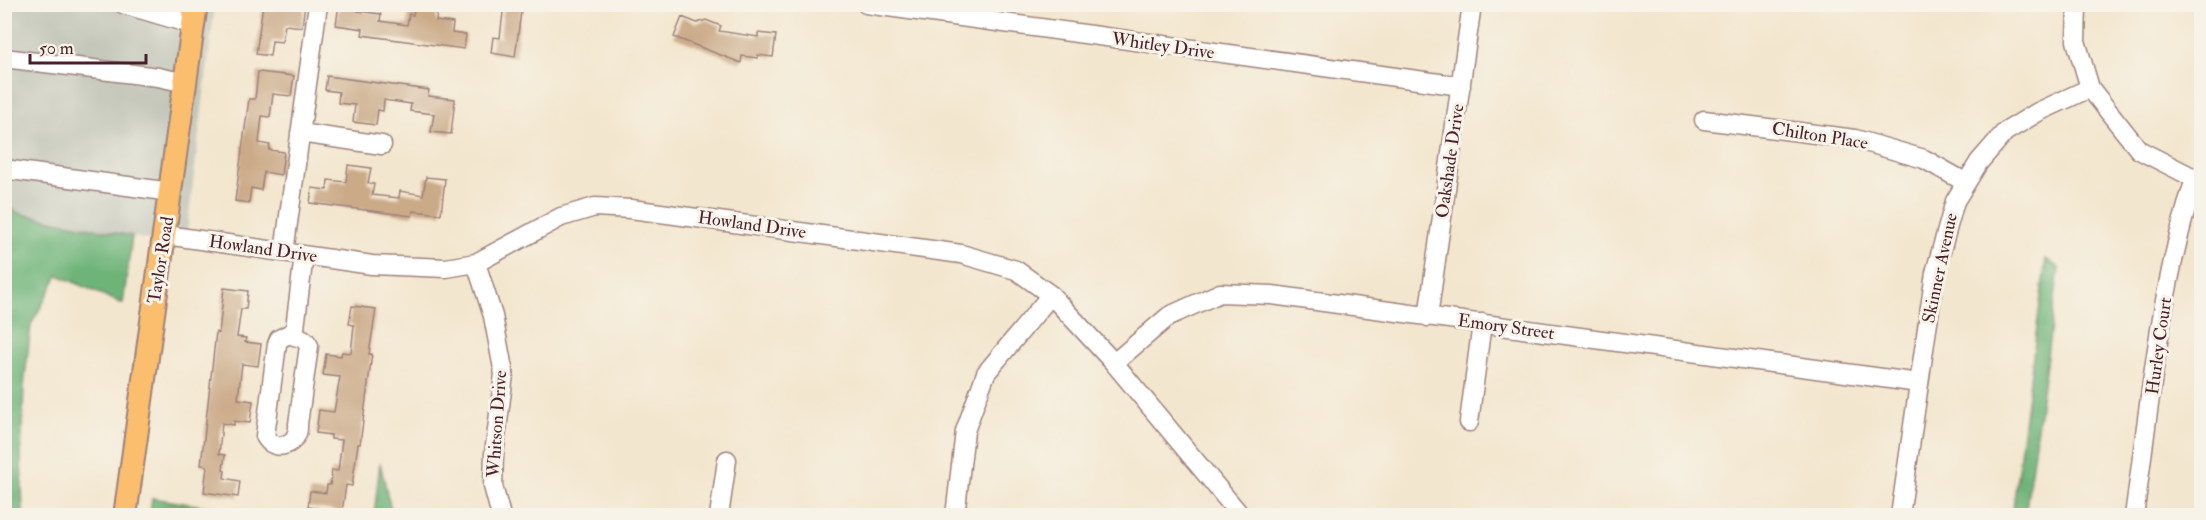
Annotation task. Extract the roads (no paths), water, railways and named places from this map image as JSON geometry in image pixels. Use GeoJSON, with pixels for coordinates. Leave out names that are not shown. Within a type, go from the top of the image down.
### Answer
{"type":"FeatureCollection","features":[{"type":"Feature","properties":{"kind":"main road","name":"Taylor Road"},"geometry":{"type":"LineString","coordinates":[[125,516],[195,15]]}},
{"type":"Feature","properties":{"kind":"street"},"geometry":{"type":"LineString","coordinates":[[123,4],[195,15]]}},
{"type":"Feature","properties":{"kind":"street"},"geometry":{"type":"LineString","coordinates":[[284,252],[318,4]]}},
{"type":"Feature","properties":{"kind":"street","name":"Whitley Drive"},"geometry":{"type":"LineString","coordinates":[[866,4],[1461,86]]}},
{"type":"Feature","properties":{"kind":"street","name":"Oakshade Drive"},"geometry":{"type":"LineString","coordinates":[[1428,317],[1472,4]]}},
{"type":"Feature","properties":{"kind":"street"},"geometry":{"type":"LineString","coordinates":[[2077,4],[2076,41],[2090,88],[2139,150],[2198,180]]}},
{"type":"Feature","properties":{"kind":"street"},"geometry":{"type":"LineString","coordinates":[[4,58],[158,77],[186,83]]}},
{"type":"Feature","properties":{"kind":"street","name":"Skinner Avenue"},"geometry":{"type":"LineString","coordinates":[[1900,516],[1935,273],[1954,201],[1965,182],[2005,132],[2038,112],[2090,88]]}},
{"type":"Feature","properties":{"kind":"street","name":"Chilton Place"},"geometry":{"type":"LineString","coordinates":[[1704,120],[1855,139],[1924,159],[1965,182]]}},
{"type":"Feature","properties":{"kind":"street"},"geometry":{"type":"LineString","coordinates":[[300,133],[382,145]]}},
{"type":"Feature","properties":{"kind":"street"},"geometry":{"type":"LineString","coordinates":[[4,169],[171,192]]}},
{"type":"Feature","properties":{"kind":"street","name":"Hurley Court"},"geometry":{"type":"LineString","coordinates":[[2134,516],[2169,276],[2184,214],[2198,180]]}},
{"type":"Feature","properties":{"kind":"street","name":"Howland Drive"},"geometry":{"type":"LineString","coordinates":[[166,235],[372,264],[446,268],[476,263],[561,217],[595,207],[631,209],[961,254],[1016,270],[1051,295],[1114,363],[1241,516]]}},
{"type":"Feature","properties":{"kind":"street"},"geometry":{"type":"LineString","coordinates":[[294,336],[304,255]]}},
{"type":"Feature","properties":{"kind":"street","name":"Whitson Drive"},"geometry":{"type":"LineString","coordinates":[[476,263],[493,316],[504,374],[494,454],[493,486],[501,516]]}},
{"type":"Feature","properties":{"kind":"street","name":"Emory Street"},"geometry":{"type":"LineString","coordinates":[[1114,363],[1169,316],[1220,293],[1272,295],[1919,383]]}},
{"type":"Feature","properties":{"kind":"street"},"geometry":{"type":"LineString","coordinates":[[955,516],[965,431],[986,373],[1051,295]]}},
{"type":"Feature","properties":{"kind":"street"},"geometry":{"type":"LineString","coordinates":[[1469,422],[1482,323]]}},
{"type":"Feature","properties":{"kind":"street"},"geometry":{"type":"LineString","coordinates":[[284,335],[294,336],[301,336],[309,346],[298,433],[295,440],[287,445],[273,445],[265,436],[278,344],[279,339],[284,335]]}},
{"type":"Feature","properties":{"kind":"street"},"geometry":{"type":"LineString","coordinates":[[719,516],[727,460]]}}]}
